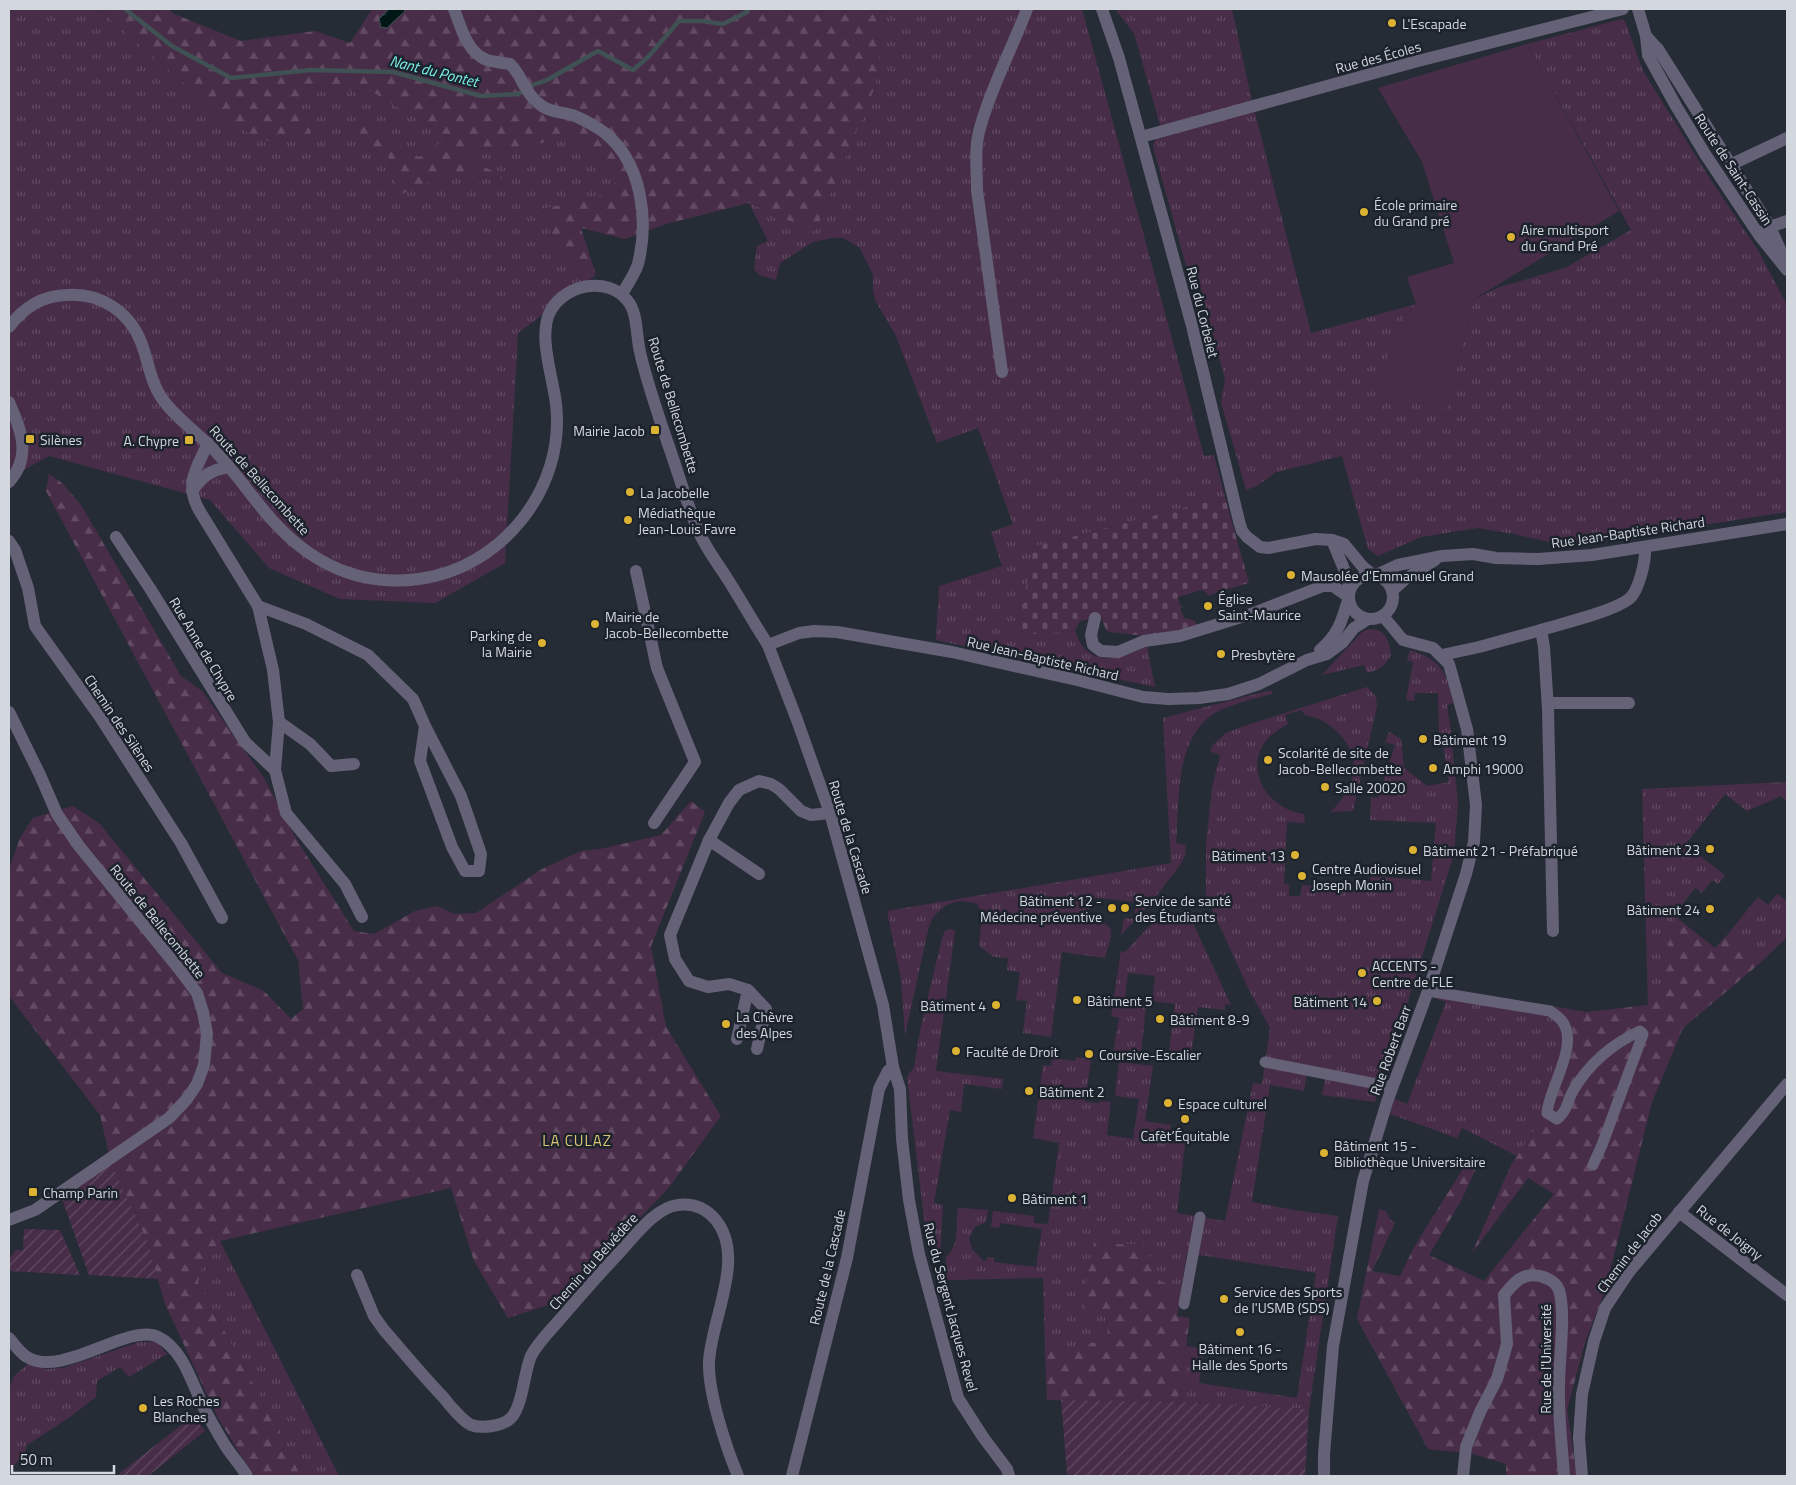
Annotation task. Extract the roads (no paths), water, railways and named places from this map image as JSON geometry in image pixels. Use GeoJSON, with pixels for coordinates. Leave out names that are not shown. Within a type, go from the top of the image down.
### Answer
{"type":"FeatureCollection","features":[{"type":"Feature","properties":{"kind":"street"},"geometry":{"type":"LineString","coordinates":[[454,9],[465,37],[477,55],[487,60],[510,64],[529,95],[543,108],[575,116],[605,133],[625,155],[634,174],[642,204],[642,241],[638,266],[622,294]]}},
{"type":"Feature","properties":{"kind":"street"},"geometry":{"type":"LineString","coordinates":[[1002,372],[977,190],[976,160],[979,129],[1027,9]]}},
{"type":"Feature","properties":{"kind":"street","name":"Rue du Corbelet"},"geometry":{"type":"LineString","coordinates":[[1102,9],[1119,58],[1192,326],[1242,531],[1253,543],[1260,547],[1268,548],[1316,539],[1332,540]]}},
{"type":"Feature","properties":{"kind":"street","name":"Rue des Écoles"},"geometry":{"type":"LineString","coordinates":[[1141,137],[1418,61],[1623,9]]}},
{"type":"Feature","properties":{"kind":"street","name":"Route de Saint-Cassin"},"geometry":{"type":"LineString","coordinates":[[1638,9],[1646,36],[1648,54],[1676,106],[1705,154],[1759,235],[1787,268]]}},
{"type":"Feature","properties":{"kind":"street","name":"Route de Saint-Cassin"},"geometry":{"type":"LineString","coordinates":[[1646,36],[1658,49],[1770,227],[1787,268]]}},
{"type":"Feature","properties":{"kind":"street","name":"Route de Saint-Cassin"},"geometry":{"type":"LineString","coordinates":[[1676,106],[1688,113],[1723,169],[1730,165]]}},
{"type":"Feature","properties":{"kind":"street"},"geometry":{"type":"LineString","coordinates":[[1730,165],[1787,138]]}},
{"type":"Feature","properties":{"kind":"street"},"geometry":{"type":"LineString","coordinates":[[1759,235],[1770,227],[1787,220]]}},
{"type":"Feature","properties":{"kind":"street","name":"Route de Bellecombette"},"geometry":{"type":"LineString","coordinates":[[9,327],[26,309],[40,300],[57,295],[75,294],[88,296],[114,307],[125,316],[141,341],[151,378],[159,394],[180,419],[208,443],[230,466],[261,507],[284,533],[304,551],[328,565],[351,574],[392,581],[433,577],[460,568],[494,549],[521,521],[545,482],[553,460],[556,443],[556,406],[545,328],[550,311],[562,296],[576,288],[607,287],[622,294],[632,307],[639,351],[649,386],[698,531],[768,646]]}},
{"type":"Feature","properties":{"kind":"street"},"geometry":{"type":"LineString","coordinates":[[9,402],[23,442],[20,466],[9,482]]}},
{"type":"Feature","properties":{"kind":"street"},"geometry":{"type":"LineString","coordinates":[[208,443],[192,478],[192,492],[199,510],[258,606],[273,670],[280,722],[275,770],[286,813],[345,884],[362,917]]}},
{"type":"Feature","properties":{"kind":"street"},"geometry":{"type":"LineString","coordinates":[[192,492],[206,474],[230,466]]}},
{"type":"Feature","properties":{"kind":"street","name":"Rue Jean-Baptiste Richard"},"geometry":{"type":"LineString","coordinates":[[1374,576],[1398,565],[1442,556],[1473,554],[1496,558],[1538,559],[1592,555],[1787,524]]}},
{"type":"Feature","properties":{"kind":"street","name":"Rue Anne de Chypre"},"geometry":{"type":"LineString","coordinates":[[116,538],[151,590],[245,742],[275,770]]}},
{"type":"Feature","properties":{"kind":"street"},"geometry":{"type":"LineString","coordinates":[[1332,540],[1344,544],[1363,567],[1374,576],[1385,581],[1392,591],[1392,603],[1382,616],[1368,619],[1354,612],[1350,605],[1350,593],[1346,574],[1332,540]]}},
{"type":"Feature","properties":{"kind":"street","name":"Chemin des Silènes"},"geometry":{"type":"LineString","coordinates":[[9,541],[16,550],[28,588],[35,626],[100,717],[181,843],[222,918]]}},
{"type":"Feature","properties":{"kind":"street"},"geometry":{"type":"LineString","coordinates":[[1382,616],[1403,640],[1433,648],[1442,655],[1479,647],[1612,608],[1631,598],[1639,582],[1645,559],[1645,547]]}},
{"type":"Feature","properties":{"kind":"street","name":"Rue Jean-Baptiste Richard"},"geometry":{"type":"LineString","coordinates":[[1392,591],[1404,580],[1442,556]]}},
{"type":"Feature","properties":{"kind":"street"},"geometry":{"type":"LineString","coordinates":[[636,571],[657,668],[695,762],[654,823]]}},
{"type":"Feature","properties":{"kind":"street"},"geometry":{"type":"LineString","coordinates":[[1350,593],[1356,582],[1364,576],[1374,576]]}},
{"type":"Feature","properties":{"kind":"street"},"geometry":{"type":"LineString","coordinates":[[1095,618],[1091,635],[1093,646],[1101,651],[1118,652],[1144,642],[1180,636],[1251,614],[1315,588],[1333,586],[1350,593]]}},
{"type":"Feature","properties":{"kind":"street","name":"Rue Jean-Baptiste Richard"},"geometry":{"type":"LineString","coordinates":[[1307,660],[1331,641],[1340,627],[1350,593]]}},
{"type":"Feature","properties":{"kind":"street"},"geometry":{"type":"LineString","coordinates":[[258,606],[306,624],[368,655],[413,699],[461,796],[481,854],[480,871],[465,871],[452,847],[420,761],[425,726]]}},
{"type":"Feature","properties":{"kind":"street","name":"Rue Jean-Baptiste Richard"},"geometry":{"type":"LineString","coordinates":[[768,646],[799,633],[814,631],[837,632],[960,654],[1143,697],[1168,699],[1199,698],[1228,694],[1258,684],[1307,660],[1327,654],[1342,643],[1354,628],[1368,619]]}},
{"type":"Feature","properties":{"kind":"street"},"geometry":{"type":"LineString","coordinates":[[1541,630],[1548,703],[1554,931]]}},
{"type":"Feature","properties":{"kind":"street","name":"Route de la Cascade"},"geometry":{"type":"LineString","coordinates":[[768,646],[830,813],[883,1005],[888,1043]]}},
{"type":"Feature","properties":{"kind":"street","name":"Rue Robert Barr"},"geometry":{"type":"LineString","coordinates":[[1324,1476],[1324,1454],[1333,1346],[1363,1181],[1392,1087],[1428,991],[1466,874],[1474,842],[1476,805],[1468,729],[1449,664],[1442,655]]}},
{"type":"Feature","properties":{"kind":"street"},"geometry":{"type":"LineString","coordinates":[[1548,703],[1628,704]]}},
{"type":"Feature","properties":{"kind":"street","name":"Route de Bellecombette"},"geometry":{"type":"LineString","coordinates":[[9,712],[57,814],[79,846],[179,969],[196,993],[203,1012],[207,1033],[204,1065],[197,1084],[170,1118],[35,1210],[9,1220]]}},
{"type":"Feature","properties":{"kind":"street"},"geometry":{"type":"LineString","coordinates":[[280,722],[310,744],[331,766],[354,764]]}},
{"type":"Feature","properties":{"kind":"street"},"geometry":{"type":"LineString","coordinates":[[757,1048],[766,1009],[748,990],[729,984],[708,987],[689,981],[676,959],[670,935],[709,840],[729,803],[739,790],[759,781],[779,789],[801,811],[811,815],[830,813]]}},
{"type":"Feature","properties":{"kind":"street"},"geometry":{"type":"LineString","coordinates":[[709,840],[759,874]]}},
{"type":"Feature","properties":{"kind":"street"},"geometry":{"type":"LineString","coordinates":[[737,1039],[748,990]]}},
{"type":"Feature","properties":{"kind":"street"},"geometry":{"type":"LineString","coordinates":[[1428,991],[1550,1011],[1563,1021],[1568,1037],[1567,1050],[1548,1104],[1547,1114],[1557,1119],[1565,1112],[1573,1090],[1606,1051],[1640,1031],[1643,1034],[1602,1146],[1593,1165]]}},
{"type":"Feature","properties":{"kind":"street","name":"Rue du Sergent Jacques Revel"},"geometry":{"type":"LineString","coordinates":[[888,1043],[900,1089],[902,1139],[909,1200],[919,1254],[958,1398],[1007,1470],[1009,1476]]}},
{"type":"Feature","properties":{"kind":"street"},"geometry":{"type":"LineString","coordinates":[[1265,1062],[1392,1087]]}},
{"type":"Feature","properties":{"kind":"street","name":"Route de la Cascade"},"geometry":{"type":"LineString","coordinates":[[792,1476],[846,1258],[879,1089],[888,1071],[893,1067]]}},
{"type":"Feature","properties":{"kind":"street","name":"Chemin de Jacob"},"geometry":{"type":"LineString","coordinates":[[1582,1476],[1579,1438],[1582,1394],[1594,1342],[1605,1308],[1629,1272],[1787,1084]]}},
{"type":"Feature","properties":{"kind":"street","name":"Chemin du Belvédère"},"geometry":{"type":"LineString","coordinates":[[357,1275],[374,1316],[384,1330],[454,1410],[471,1425],[487,1427],[499,1425],[511,1418],[517,1407],[531,1356],[554,1325],[610,1263],[652,1218],[672,1205],[688,1204],[699,1207],[710,1214],[719,1224],[728,1244],[726,1282],[709,1363],[718,1416],[738,1476]]}},
{"type":"Feature","properties":{"kind":"street","name":"Rue de Joigny"},"geometry":{"type":"LineString","coordinates":[[1679,1212],[1786,1293]]}},
{"type":"Feature","properties":{"kind":"street"},"geometry":{"type":"LineString","coordinates":[[1184,1304],[1200,1217]]}},
{"type":"Feature","properties":{"kind":"street","name":"Rue de l'Université"},"geometry":{"type":"LineString","coordinates":[[1463,1476],[1466,1447],[1480,1412],[1497,1378],[1507,1344],[1504,1295],[1513,1284],[1526,1276],[1540,1276],[1551,1280],[1559,1288],[1562,1307],[1559,1388],[1564,1476]]}},
{"type":"Feature","properties":{"kind":"street"},"geometry":{"type":"LineString","coordinates":[[9,1338],[28,1357],[51,1362],[88,1353],[138,1335],[158,1336],[181,1359],[225,1445],[239,1462],[247,1476]]}},
{"type":"Feature","properties":{"kind":"water"},"geometry":{"type":"Polygon","coordinates":[[[389,9],[403,9],[405,11],[387,28],[381,27],[379,19],[389,9]]]}},
{"type":"Feature","properties":{"kind":"waterway","name":"Nant du Pontet"},"geometry":{"type":"LineString","coordinates":[[125,9],[172,46],[231,78],[310,70],[393,72],[481,96],[518,94],[598,51],[633,70],[648,57],[679,21],[702,21],[723,24],[747,12],[748,9]]}},
{"type":"Feature","properties":{"kind":"place","name":"L'Escapade"},"geometry":{"type":"Point","coordinates":[1392,23]}},
{"type":"Feature","properties":{"kind":"place","name":"École primaire du Grand pré"},"geometry":{"type":"Point","coordinates":[1364,212]}},
{"type":"Feature","properties":{"kind":"place","name":"Aire multisport du Grand Pré"},"geometry":{"type":"Point","coordinates":[1511,237]}},
{"type":"Feature","properties":{"kind":"place","name":"Mairie Jacob"},"geometry":{"type":"Point","coordinates":[655,430]}},
{"type":"Feature","properties":{"kind":"place","name":"Silènes"},"geometry":{"type":"Point","coordinates":[30,439]}},
{"type":"Feature","properties":{"kind":"place","name":"A. Chypre"},"geometry":{"type":"Point","coordinates":[189,440]}},
{"type":"Feature","properties":{"kind":"place","name":"La Jacobelle"},"geometry":{"type":"Point","coordinates":[630,492]}},
{"type":"Feature","properties":{"kind":"place","name":"Médiathèque Jean-Louis Favre"},"geometry":{"type":"Point","coordinates":[628,520]}},
{"type":"Feature","properties":{"kind":"place","name":"Mausolée d'Emmanuel Grand"},"geometry":{"type":"Point","coordinates":[1291,575]}},
{"type":"Feature","properties":{"kind":"place","name":"Église Saint-Maurice"},"geometry":{"type":"Point","coordinates":[1208,606]}},
{"type":"Feature","properties":{"kind":"place","name":"Mairie de Jacob-Bellecombette"},"geometry":{"type":"Point","coordinates":[595,624]}},
{"type":"Feature","properties":{"kind":"place","name":"Parking de la Mairie"},"geometry":{"type":"Point","coordinates":[542,643]}},
{"type":"Feature","properties":{"kind":"place","name":"Presbytère"},"geometry":{"type":"Point","coordinates":[1221,654]}},
{"type":"Feature","properties":{"kind":"place","name":"Bâtiment 19"},"geometry":{"type":"Point","coordinates":[1423,739]}},
{"type":"Feature","properties":{"kind":"place","name":"Scolarité de site de Jacob-Bellecombette"},"geometry":{"type":"Point","coordinates":[1268,760]}},
{"type":"Feature","properties":{"kind":"place","name":"Amphi 19000"},"geometry":{"type":"Point","coordinates":[1433,768]}},
{"type":"Feature","properties":{"kind":"place","name":"Salle 20020"},"geometry":{"type":"Point","coordinates":[1325,787]}},
{"type":"Feature","properties":{"kind":"place","name":"Bâtiment 23"},"geometry":{"type":"Point","coordinates":[1710,849]}},
{"type":"Feature","properties":{"kind":"place","name":"Bâtiment 21 - Préfabriqué"},"geometry":{"type":"Point","coordinates":[1413,850]}},
{"type":"Feature","properties":{"kind":"place","name":"Bâtiment 13"},"geometry":{"type":"Point","coordinates":[1295,855]}},
{"type":"Feature","properties":{"kind":"place","name":"Centre Audiovisuel Joseph Monin"},"geometry":{"type":"Point","coordinates":[1302,876]}},
{"type":"Feature","properties":{"kind":"place","name":"Bâtiment 12 - Médecine préventive"},"geometry":{"type":"Point","coordinates":[1112,908]}},
{"type":"Feature","properties":{"kind":"place","name":"Service de santé des Étudiants"},"geometry":{"type":"Point","coordinates":[1125,908]}},
{"type":"Feature","properties":{"kind":"place","name":"Bâtiment 24"},"geometry":{"type":"Point","coordinates":[1710,909]}},
{"type":"Feature","properties":{"kind":"place","name":"ACCENTS - Centre de FLE"},"geometry":{"type":"Point","coordinates":[1362,973]}},
{"type":"Feature","properties":{"kind":"place","name":"Bâtiment 5"},"geometry":{"type":"Point","coordinates":[1077,1000]}},
{"type":"Feature","properties":{"kind":"place","name":"Bâtiment 14"},"geometry":{"type":"Point","coordinates":[1377,1001]}},
{"type":"Feature","properties":{"kind":"place","name":"Bâtiment 4"},"geometry":{"type":"Point","coordinates":[996,1005]}},
{"type":"Feature","properties":{"kind":"place","name":"Bâtiment 8-9"},"geometry":{"type":"Point","coordinates":[1160,1019]}},
{"type":"Feature","properties":{"kind":"place","name":"La Chèvre des Alpes"},"geometry":{"type":"Point","coordinates":[726,1024]}},
{"type":"Feature","properties":{"kind":"place","name":"Faculté de Droit"},"geometry":{"type":"Point","coordinates":[956,1051]}},
{"type":"Feature","properties":{"kind":"place","name":"Coursive-Escalier"},"geometry":{"type":"Point","coordinates":[1089,1054]}},
{"type":"Feature","properties":{"kind":"place","name":"Bâtiment 2"},"geometry":{"type":"Point","coordinates":[1029,1091]}},
{"type":"Feature","properties":{"kind":"place","name":"Espace culturel"},"geometry":{"type":"Point","coordinates":[1168,1103]}},
{"type":"Feature","properties":{"kind":"place","name":"Cafèt’Équitable"},"geometry":{"type":"Point","coordinates":[1185,1119]}},
{"type":"Feature","properties":{"kind":"place","name":"Bâtiment 15 - Bibliothèque Universitaire"},"geometry":{"type":"Point","coordinates":[1324,1153]}},
{"type":"Feature","properties":{"kind":"place","name":"Champ Parin"},"geometry":{"type":"Point","coordinates":[33,1192]}},
{"type":"Feature","properties":{"kind":"place","name":"Bâtiment 1"},"geometry":{"type":"Point","coordinates":[1012,1198]}},
{"type":"Feature","properties":{"kind":"place","name":"Service des Sports de l'USMB (SDS)"},"geometry":{"type":"Point","coordinates":[1224,1299]}},
{"type":"Feature","properties":{"kind":"place","name":"Bâtiment 16 - Halle des Sports"},"geometry":{"type":"Point","coordinates":[1240,1332]}},
{"type":"Feature","properties":{"kind":"place","name":"Les Roches Blanches"},"geometry":{"type":"Point","coordinates":[143,1408]}},
{"type":"Feature","properties":{"kind":"district","name":"LA CULAZ"},"geometry":{"type":"Point","coordinates":[577,1140]}}]}
